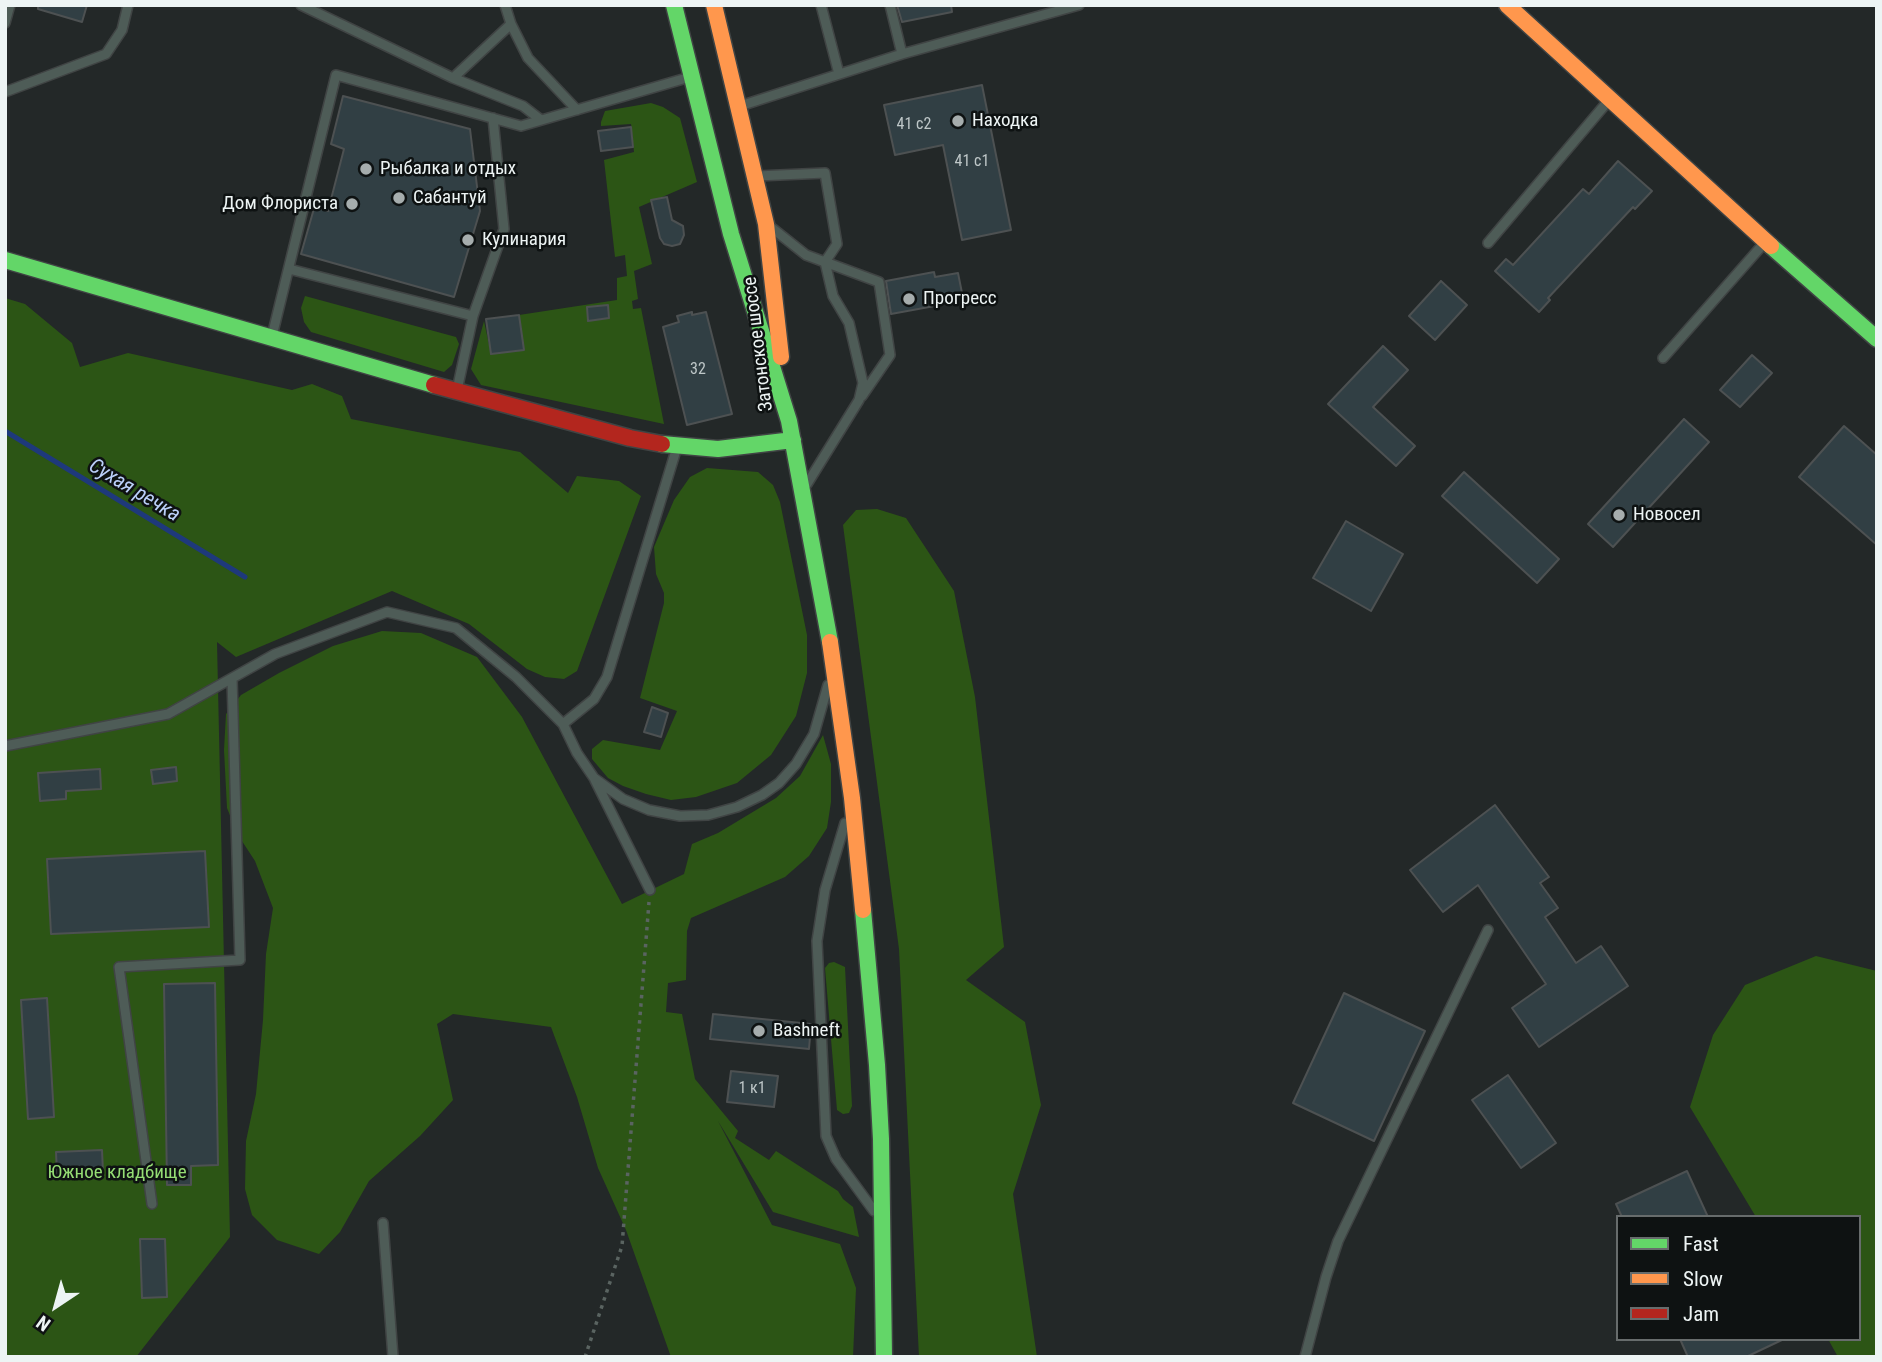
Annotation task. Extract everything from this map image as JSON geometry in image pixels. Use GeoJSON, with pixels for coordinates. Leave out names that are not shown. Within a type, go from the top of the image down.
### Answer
{"type":"FeatureCollection","features":[{"type":"Feature","properties":{"kind":"main road","name":"Затонское шоссе"},"geometry":{"type":"LineString","coordinates":[[674,5],[731,234],[789,421]]}},
{"type":"Feature","properties":{"kind":"main road","name":"Затонское шоссе"},"geometry":{"type":"LineString","coordinates":[[714,5],[766,224],[789,421]]}},
{"type":"Feature","properties":{"kind":"main road"},"geometry":{"type":"LineString","coordinates":[[1507,5],[1877,339]]}},
{"type":"Feature","properties":{"kind":"main road"},"geometry":{"type":"LineString","coordinates":[[5,260],[588,428],[677,447],[718,449],[793,440]]}},
{"type":"Feature","properties":{"kind":"main road"},"geometry":{"type":"LineString","coordinates":[[789,421],[834,663],[852,798],[877,1065],[883,1223],[884,1357]]}},
{"type":"Feature","properties":{"kind":"lane"},"geometry":{"type":"LineString","coordinates":[[5,23],[10,5]]}},
{"type":"Feature","properties":{"kind":"lane"},"geometry":{"type":"LineString","coordinates":[[5,92],[106,54],[122,30],[128,5]]}},
{"type":"Feature","properties":{"kind":"lane"},"geometry":{"type":"LineString","coordinates":[[505,5],[528,58],[578,110]]}},
{"type":"Feature","properties":{"kind":"lane"},"geometry":{"type":"LineString","coordinates":[[821,5],[839,74]]}},
{"type":"Feature","properties":{"kind":"lane"},"geometry":{"type":"LineString","coordinates":[[890,5],[902,54]]}},
{"type":"Feature","properties":{"kind":"lane"},"geometry":{"type":"LineString","coordinates":[[738,107],[902,54],[1079,5]]}},
{"type":"Feature","properties":{"kind":"lane"},"geometry":{"type":"LineString","coordinates":[[303,6],[453,78],[523,106],[541,120]]}},
{"type":"Feature","properties":{"kind":"lane"},"geometry":{"type":"LineString","coordinates":[[453,78],[511,24]]}},
{"type":"Feature","properties":{"kind":"lane"},"geometry":{"type":"LineString","coordinates":[[272,337],[336,75],[521,126],[691,76]]}},
{"type":"Feature","properties":{"kind":"lane"},"geometry":{"type":"LineString","coordinates":[[1488,243],[1610,99]]}},
{"type":"Feature","properties":{"kind":"lane"},"geometry":{"type":"LineString","coordinates":[[456,391],[473,316],[505,229],[493,118]]}},
{"type":"Feature","properties":{"kind":"lane"},"geometry":{"type":"LineString","coordinates":[[755,176],[825,173],[837,244],[825,262],[833,296],[849,323],[863,383],[859,400]]}},
{"type":"Feature","properties":{"kind":"lane"},"geometry":{"type":"LineString","coordinates":[[766,224],[806,254],[879,282],[890,355],[803,492]]}},
{"type":"Feature","properties":{"kind":"lane"},"geometry":{"type":"LineString","coordinates":[[1663,358],[1766,241]]}},
{"type":"Feature","properties":{"kind":"lane"},"geometry":{"type":"LineString","coordinates":[[289,269],[473,316]]}},
{"type":"Feature","properties":{"kind":"lane"},"geometry":{"type":"LineString","coordinates":[[563,724],[594,699],[607,677],[677,447]]}},
{"type":"Feature","properties":{"kind":"lane"},"geometry":{"type":"LineString","coordinates":[[5,746],[168,714],[275,654],[387,612],[456,628],[516,677],[563,724],[577,753],[594,778],[650,890]]}},
{"type":"Feature","properties":{"kind":"lane"},"geometry":{"type":"LineString","coordinates":[[594,778],[623,799],[649,810],[680,816],[708,815],[737,807],[779,783],[796,764],[814,734],[834,663]]}},
{"type":"Feature","properties":{"kind":"lane"},"geometry":{"type":"LineString","coordinates":[[152,1204],[119,967],[240,960],[232,678]]}},
{"type":"Feature","properties":{"kind":"lane"},"geometry":{"type":"LineString","coordinates":[[852,798],[825,890],[817,941],[826,1136],[836,1159],[883,1223]]}},
{"type":"Feature","properties":{"kind":"lane"},"geometry":{"type":"LineString","coordinates":[[1305,1357],[1338,1241],[1488,930]]}},
{"type":"Feature","properties":{"kind":"lane"},"geometry":{"type":"LineString","coordinates":[[383,1223],[393,1357]]}},
{"type":"Feature","properties":{"kind":"path"},"geometry":{"type":"LineString","coordinates":[[584,1357],[622,1246],[650,890]]}},
{"type":"Feature","properties":{"kind":"green space"},"geometry":{"type":"Polygon","coordinates":[[[651,103],[680,118],[697,182],[639,207],[652,264],[634,271],[638,299],[632,301],[633,309],[641,308],[664,424],[481,385],[471,369],[484,321],[491,354],[523,350],[519,315],[617,300],[617,278],[627,276],[625,255],[615,257],[604,160],[634,152],[631,124],[601,126],[601,122],[605,111],[651,103]]]}},
{"type":"Feature","properties":{"kind":"green space"},"geometry":{"type":"Polygon","coordinates":[[[305,296],[456,337],[459,344],[452,365],[444,372],[311,332],[304,322],[301,308],[305,296]]]}},
{"type":"Feature","properties":{"kind":"green space","name":"Южное кладбище"},"geometry":{"type":"Polygon","coordinates":[[[5,298],[25,304],[72,343],[80,367],[128,353],[292,390],[312,384],[342,396],[351,419],[520,452],[568,493],[577,476],[619,481],[641,496],[577,671],[564,679],[545,677],[527,669],[469,624],[392,591],[236,657],[217,642],[230,1237],[136,1357],[5,1357],[5,298]]]}},
{"type":"Feature","properties":{"kind":"green space"},"geometry":{"type":"Polygon","coordinates":[[[707,468],[758,472],[773,485],[780,502],[807,635],[807,673],[796,716],[771,755],[737,783],[696,797],[671,800],[623,786],[608,778],[592,759],[592,749],[603,740],[660,750],[677,711],[640,698],[664,603],[664,593],[656,574],[654,547],[674,500],[690,477],[707,468]]]}},
{"type":"Feature","properties":{"kind":"green space"},"geometry":{"type":"Polygon","coordinates":[[[877,509],[906,518],[954,591],[975,697],[1004,947],[966,980],[1025,1022],[1041,1105],[1013,1194],[1037,1357],[919,1357],[899,949],[843,525],[856,510],[877,509]]]}},
{"type":"Feature","properties":{"kind":"green space"},"geometry":{"type":"Polygon","coordinates":[[[382,631],[421,633],[477,657],[522,717],[622,904],[684,874],[692,844],[718,833],[776,798],[800,776],[823,735],[831,764],[831,802],[827,828],[809,856],[785,877],[691,918],[687,931],[686,980],[668,983],[666,1012],[682,1014],[695,1079],[738,1131],[735,1138],[769,1160],[776,1151],[838,1191],[853,1207],[859,1237],[773,1212],[718,1121],[772,1225],[840,1244],[856,1288],[853,1357],[671,1357],[626,1230],[598,1168],[577,1097],[551,1027],[453,1014],[437,1024],[453,1100],[420,1136],[369,1181],[340,1232],[319,1254],[277,1240],[252,1215],[245,1189],[246,1141],[256,1094],[266,954],[273,908],[255,861],[238,835],[227,808],[224,750],[226,714],[241,695],[279,673],[333,646],[382,631]]]}},
{"type":"Feature","properties":{"kind":"green space"},"geometry":{"type":"Polygon","coordinates":[[[1816,956],[1877,971],[1877,1357],[1838,1357],[1829,1341],[1861,1341],[1861,1215],[1755,1215],[1690,1107],[1713,1035],[1745,985],[1816,956]]]}},
{"type":"Feature","properties":{"kind":"green space"},"geometry":{"type":"Polygon","coordinates":[[[834,962],[845,967],[852,1106],[849,1113],[843,1114],[837,1110],[825,968],[834,962]]]}},
{"type":"Feature","properties":{"kind":"building"},"geometry":{"type":"Polygon","coordinates":[[[38,5],[87,5],[82,22],[38,9],[38,5]]]}},
{"type":"Feature","properties":{"kind":"building"},"geometry":{"type":"Polygon","coordinates":[[[897,5],[951,5],[952,12],[902,22],[897,5]]]}},
{"type":"Feature","properties":{"kind":"building"},"geometry":{"type":"Polygon","coordinates":[[[982,85],[1011,230],[962,240],[943,145],[895,155],[884,105],[982,85]]]}},
{"type":"Feature","properties":{"kind":"building"},"geometry":{"type":"Polygon","coordinates":[[[343,96],[470,129],[480,211],[454,297],[301,254],[315,205],[328,211],[344,149],[331,144],[343,96]]]}},
{"type":"Feature","properties":{"kind":"building"},"geometry":{"type":"Polygon","coordinates":[[[631,127],[633,147],[601,151],[598,131],[631,127]]]}},
{"type":"Feature","properties":{"kind":"building"},"geometry":{"type":"Polygon","coordinates":[[[1618,161],[1652,191],[1635,209],[1633,207],[1548,298],[1550,300],[1539,312],[1495,271],[1506,259],[1513,265],[1583,189],[1589,194],[1618,161]]]}},
{"type":"Feature","properties":{"kind":"building"},"geometry":{"type":"Polygon","coordinates":[[[667,197],[672,220],[683,226],[684,235],[680,244],[672,246],[664,244],[660,238],[651,200],[667,197]]]}},
{"type":"Feature","properties":{"kind":"building"},"geometry":{"type":"Polygon","coordinates":[[[934,272],[935,277],[958,273],[962,293],[938,297],[940,305],[891,314],[886,281],[934,272]]]}},
{"type":"Feature","properties":{"kind":"building"},"geometry":{"type":"Polygon","coordinates":[[[1441,281],[1467,305],[1435,340],[1409,316],[1441,281]]]}},
{"type":"Feature","properties":{"kind":"building"},"geometry":{"type":"Polygon","coordinates":[[[608,305],[609,318],[588,321],[587,307],[608,305]]]}},
{"type":"Feature","properties":{"kind":"building"},"geometry":{"type":"Polygon","coordinates":[[[692,312],[692,315],[706,312],[732,414],[687,425],[663,327],[679,322],[677,316],[692,312]]]}},
{"type":"Feature","properties":{"kind":"building"},"geometry":{"type":"Polygon","coordinates":[[[519,315],[524,350],[491,354],[486,319],[519,315]]]}},
{"type":"Feature","properties":{"kind":"building"},"geometry":{"type":"Polygon","coordinates":[[[1383,346],[1408,370],[1373,407],[1415,446],[1396,466],[1328,404],[1383,346]]]}},
{"type":"Feature","properties":{"kind":"building"},"geometry":{"type":"Polygon","coordinates":[[[1752,355],[1772,373],[1740,407],[1720,390],[1752,355]]]}},
{"type":"Feature","properties":{"kind":"building"},"geometry":{"type":"Polygon","coordinates":[[[1684,419],[1709,442],[1613,547],[1588,524],[1684,419]]]}},
{"type":"Feature","properties":{"kind":"building"},"geometry":{"type":"Polygon","coordinates":[[[1844,426],[1877,455],[1877,545],[1799,477],[1844,426]]]}},
{"type":"Feature","properties":{"kind":"building"},"geometry":{"type":"Polygon","coordinates":[[[1464,472],[1559,559],[1537,583],[1442,496],[1464,472]]]}},
{"type":"Feature","properties":{"kind":"building"},"geometry":{"type":"Polygon","coordinates":[[[1346,521],[1403,554],[1371,611],[1313,578],[1346,521]]]}},
{"type":"Feature","properties":{"kind":"building"},"geometry":{"type":"Polygon","coordinates":[[[652,707],[668,713],[661,737],[644,732],[652,707]]]}},
{"type":"Feature","properties":{"kind":"building"},"geometry":{"type":"Polygon","coordinates":[[[176,767],[177,781],[153,784],[151,770],[176,767]]]}},
{"type":"Feature","properties":{"kind":"building"},"geometry":{"type":"Polygon","coordinates":[[[100,769],[101,789],[66,791],[66,799],[40,801],[38,773],[100,769]]]}},
{"type":"Feature","properties":{"kind":"building"},"geometry":{"type":"Polygon","coordinates":[[[1495,805],[1549,877],[1540,883],[1558,908],[1545,917],[1576,963],[1601,946],[1628,986],[1539,1047],[1512,1008],[1546,984],[1478,885],[1443,912],[1410,870],[1495,805]]]}},
{"type":"Feature","properties":{"kind":"building"},"geometry":{"type":"Polygon","coordinates":[[[205,851],[209,927],[51,934],[47,859],[205,851]]]}},
{"type":"Feature","properties":{"kind":"building"},"geometry":{"type":"Polygon","coordinates":[[[215,983],[218,1165],[191,1166],[191,1185],[167,1185],[164,984],[215,983]]]}},
{"type":"Feature","properties":{"kind":"building"},"geometry":{"type":"Polygon","coordinates":[[[1344,993],[1425,1031],[1374,1141],[1293,1103],[1344,993]]]}},
{"type":"Feature","properties":{"kind":"building"},"geometry":{"type":"Polygon","coordinates":[[[47,998],[54,1117],[28,1119],[21,1000],[47,998]]]}},
{"type":"Feature","properties":{"kind":"building"},"geometry":{"type":"Polygon","coordinates":[[[713,1014],[811,1024],[809,1049],[710,1039],[713,1014]]]}},
{"type":"Feature","properties":{"kind":"building"},"geometry":{"type":"Polygon","coordinates":[[[731,1071],[778,1076],[774,1107],[727,1102],[731,1071]]]}},
{"type":"Feature","properties":{"kind":"building"},"geometry":{"type":"Polygon","coordinates":[[[1508,1075],[1556,1143],[1521,1168],[1472,1100],[1508,1075]]]}},
{"type":"Feature","properties":{"kind":"building"},"geometry":{"type":"Polygon","coordinates":[[[102,1150],[103,1172],[57,1174],[56,1152],[102,1150]]]}},
{"type":"Feature","properties":{"kind":"building"},"geometry":{"type":"Polygon","coordinates":[[[1687,1171],[1707,1215],[1621,1215],[1616,1204],[1687,1171]]]}},
{"type":"Feature","properties":{"kind":"building"},"geometry":{"type":"Polygon","coordinates":[[[140,1239],[165,1239],[167,1297],[142,1298],[140,1239]]]}},
{"type":"Feature","properties":{"kind":"building"},"geometry":{"type":"Polygon","coordinates":[[[1681,1341],[1780,1341],[1746,1357],[1688,1357],[1681,1341]]]}},
{"type":"Feature","properties":{"kind":"waterway","name":"Сухая речка"},"geometry":{"type":"LineString","coordinates":[[5,431],[245,577]]}},
{"type":"Feature","properties":{"kind":"traffic: fast"},"geometry":{"type":"LineString","coordinates":[[674,5],[731,234],[789,421],[830,642]]}},
{"type":"Feature","properties":{"kind":"traffic: fast"},"geometry":{"type":"LineString","coordinates":[[1771,246],[1877,339]]}},
{"type":"Feature","properties":{"kind":"traffic: fast"},"geometry":{"type":"LineString","coordinates":[[5,260],[434,385]]}},
{"type":"Feature","properties":{"kind":"traffic: fast"},"geometry":{"type":"LineString","coordinates":[[662,444],[718,449],[793,440]]}},
{"type":"Feature","properties":{"kind":"traffic: fast"},"geometry":{"type":"LineString","coordinates":[[863,910],[881,1139],[884,1357]]}},
{"type":"Feature","properties":{"kind":"traffic: slow"},"geometry":{"type":"LineString","coordinates":[[714,5],[766,224],[781,357]]}},
{"type":"Feature","properties":{"kind":"traffic: slow"},"geometry":{"type":"LineString","coordinates":[[1507,5],[1771,246]]}},
{"type":"Feature","properties":{"kind":"traffic: slow"},"geometry":{"type":"LineString","coordinates":[[830,642],[852,798],[863,910]]}},
{"type":"Feature","properties":{"kind":"traffic: jam"},"geometry":{"type":"LineString","coordinates":[[434,385],[630,438],[662,444]]}},
{"type":"Feature","properties":{"kind":"place","name":"Находка"},"geometry":{"type":"Point","coordinates":[958,121]}},
{"type":"Feature","properties":{"kind":"place","name":"Рыбалка и отдых"},"geometry":{"type":"Point","coordinates":[366,169]}},
{"type":"Feature","properties":{"kind":"place","name":"Сабантуй"},"geometry":{"type":"Point","coordinates":[399,198]}},
{"type":"Feature","properties":{"kind":"place","name":"Дом Флориста"},"geometry":{"type":"Point","coordinates":[352,204]}},
{"type":"Feature","properties":{"kind":"place","name":"Кулинария"},"geometry":{"type":"Point","coordinates":[468,240]}},
{"type":"Feature","properties":{"kind":"place","name":"Прогресс"},"geometry":{"type":"Point","coordinates":[909,299]}},
{"type":"Feature","properties":{"kind":"place","name":"Новосел"},"geometry":{"type":"Point","coordinates":[1619,515]}},
{"type":"Feature","properties":{"kind":"place","name":"Bashneft"},"geometry":{"type":"Point","coordinates":[759,1031]}}]}
